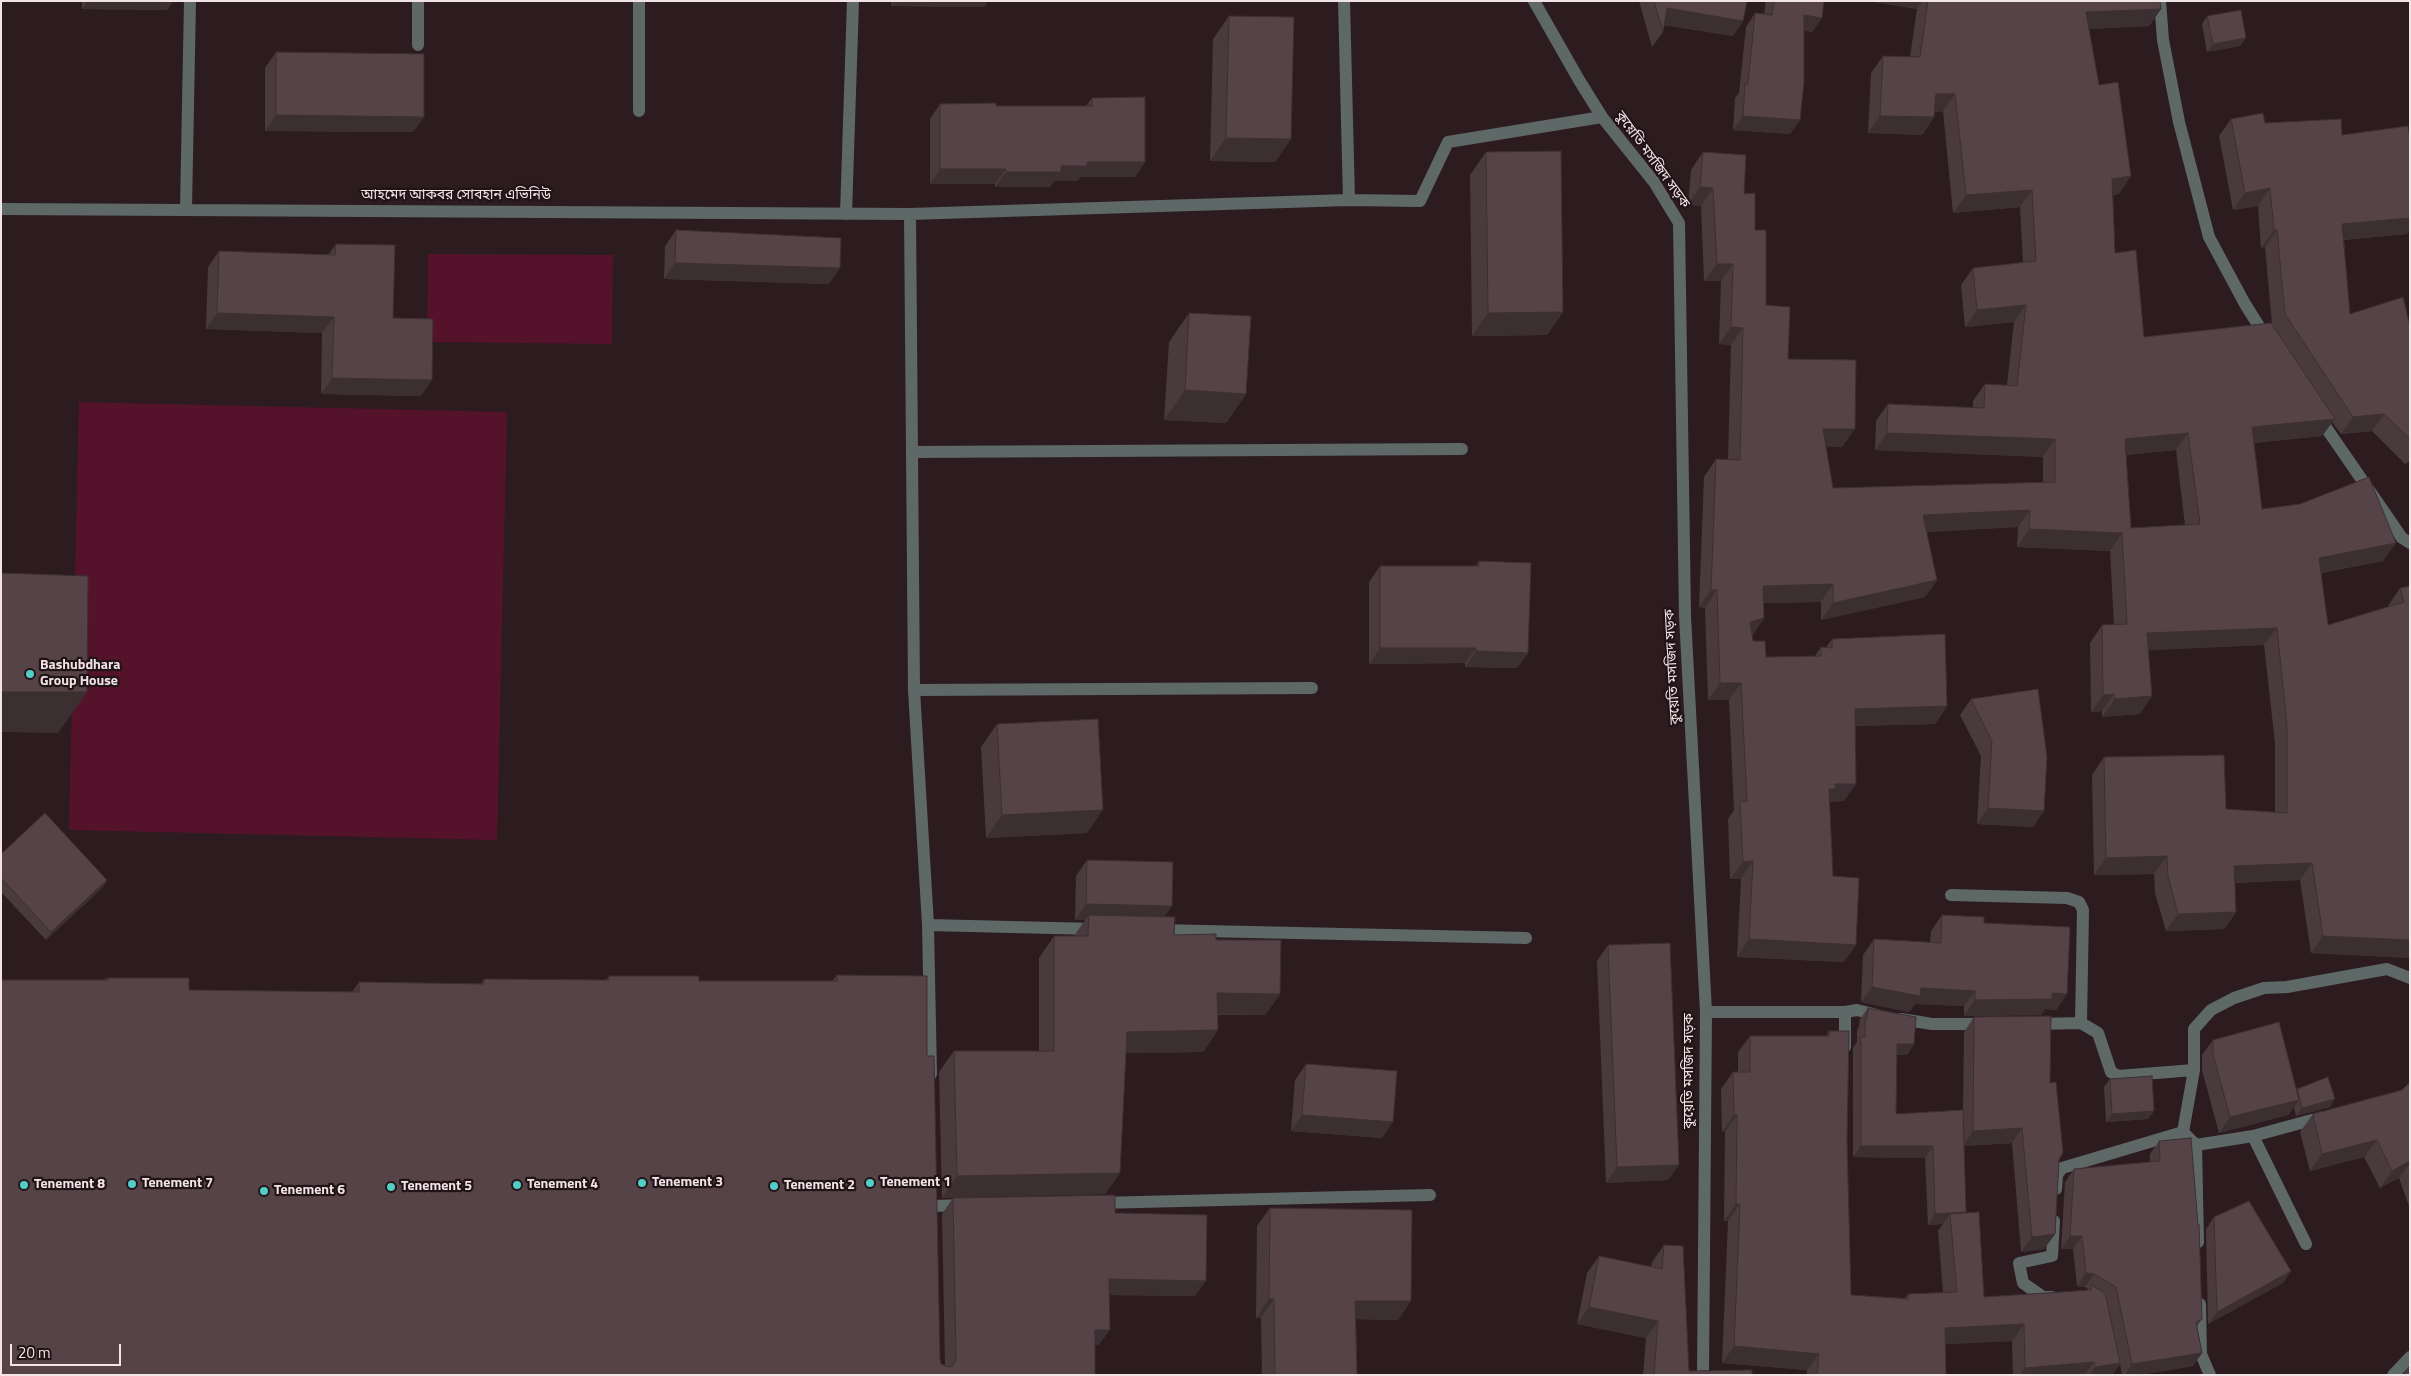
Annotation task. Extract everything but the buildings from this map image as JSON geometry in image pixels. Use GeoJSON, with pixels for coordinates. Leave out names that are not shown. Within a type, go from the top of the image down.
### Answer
{"type":"FeatureCollection","features":[{"type":"Feature","properties":{"kind":"street"},"geometry":{"type":"LineString","coordinates":[[186,209],[190,1]]}},
{"type":"Feature","properties":{"kind":"street"},"geometry":{"type":"LineString","coordinates":[[418,1],[418,45]]}},
{"type":"Feature","properties":{"kind":"street"},"geometry":{"type":"LineString","coordinates":[[639,1],[639,111]]}},
{"type":"Feature","properties":{"kind":"street"},"geometry":{"type":"LineString","coordinates":[[846,214],[853,1]]}},
{"type":"Feature","properties":{"kind":"street"},"geometry":{"type":"LineString","coordinates":[[1344,1],[1349,200]]}},
{"type":"Feature","properties":{"kind":"street","name":"কুয়েতি মসজিদ সড়ক"},"geometry":{"type":"LineString","coordinates":[[1534,1],[1602,116],[1654,182],[1679,223],[1685,616],[1706,1012],[1703,1375]]}},
{"type":"Feature","properties":{"kind":"street"},"geometry":{"type":"LineString","coordinates":[[2160,1],[2163,40],[2179,122],[2208,237],[2245,304],[2274,350]]}},
{"type":"Feature","properties":{"kind":"street","name":"আহমেদ আকবর সোবহান এভিনিউ"},"geometry":{"type":"LineString","coordinates":[[1,209],[910,214],[1349,200],[1420,201],[1448,142],[1602,116]]}},
{"type":"Feature","properties":{"kind":"street"},"geometry":{"type":"LineString","coordinates":[[910,214],[914,690],[928,925],[931,1090]]}},
{"type":"Feature","properties":{"kind":"street"},"geometry":{"type":"LineString","coordinates":[[2310,404],[2402,538],[2410,543]]}},
{"type":"Feature","properties":{"kind":"street"},"geometry":{"type":"LineString","coordinates":[[912,452],[1462,449]]}},
{"type":"Feature","properties":{"kind":"street"},"geometry":{"type":"LineString","coordinates":[[914,690],[1312,688]]}},
{"type":"Feature","properties":{"kind":"street"},"geometry":{"type":"LineString","coordinates":[[1951,895],[2067,898],[2079,902],[2083,910],[2081,1023]]}},
{"type":"Feature","properties":{"kind":"street"},"geometry":{"type":"LineString","coordinates":[[928,925],[1107,929]]}},
{"type":"Feature","properties":{"kind":"street"},"geometry":{"type":"LineString","coordinates":[[1147,930],[1526,938]]}},
{"type":"Feature","properties":{"kind":"street"},"geometry":{"type":"LineString","coordinates":[[2183,1132],[2194,1070],[2194,1029],[2211,1010],[2234,998],[2264,988],[2287,988],[2386,969],[2410,978]]}},
{"type":"Feature","properties":{"kind":"street"},"geometry":{"type":"LineString","coordinates":[[1706,1012],[1845,1012],[1857,1010],[1932,1024],[2002,1024]]}},
{"type":"Feature","properties":{"kind":"street"},"geometry":{"type":"LineString","coordinates":[[1845,1012],[1845,1062]]}},
{"type":"Feature","properties":{"kind":"street"},"geometry":{"type":"LineString","coordinates":[[2022,1024],[2081,1023],[2098,1033],[2111,1072],[2118,1076],[2194,1070]]}},
{"type":"Feature","properties":{"kind":"street"},"geometry":{"type":"LineString","coordinates":[[2196,1145],[2253,1136],[2334,1114]]}},
{"type":"Feature","properties":{"kind":"street"},"geometry":{"type":"LineString","coordinates":[[2183,1132],[2196,1145],[2199,1255]]}},
{"type":"Feature","properties":{"kind":"street"},"geometry":{"type":"LineString","coordinates":[[2062,1296],[2044,1297],[2023,1283],[2019,1263],[2052,1256],[2057,1175],[2062,1168],[2183,1132]]}},
{"type":"Feature","properties":{"kind":"street"},"geometry":{"type":"LineString","coordinates":[[2253,1136],[2306,1244]]}},
{"type":"Feature","properties":{"kind":"street"},"geometry":{"type":"LineString","coordinates":[[1083,1203],[1430,1196]]}},
{"type":"Feature","properties":{"kind":"street"},"geometry":{"type":"LineString","coordinates":[[933,1206],[973,1205]]}},
{"type":"Feature","properties":{"kind":"street"},"geometry":{"type":"LineString","coordinates":[[2200,1294],[2201,1354],[2210,1375]]}},
{"type":"Feature","properties":{"kind":"street"},"geometry":{"type":"LineString","coordinates":[[2393,1375],[2410,1357]]}},
{"type":"Feature","properties":{"kind":"shaded area"},"geometry":{"type":"Polygon","coordinates":[[[428,254],[613,255],[612,344],[427,342],[428,254]]]}},
{"type":"Feature","properties":{"kind":"shaded area"},"geometry":{"type":"Polygon","coordinates":[[[79,402],[507,412],[497,840],[69,830],[79,402]]]}},
{"type":"Feature","properties":{"kind":"place","name":"Bashubdhara Group House"},"geometry":{"type":"Point","coordinates":[30,674]}},
{"type":"Feature","properties":{"kind":"place","name":"Tenement 3"},"geometry":{"type":"Point","coordinates":[642,1183]}},
{"type":"Feature","properties":{"kind":"place","name":"Tenement 1"},"geometry":{"type":"Point","coordinates":[870,1183]}},
{"type":"Feature","properties":{"kind":"place","name":"Tenement 7"},"geometry":{"type":"Point","coordinates":[132,1184]}},
{"type":"Feature","properties":{"kind":"place","name":"Tenement 8"},"geometry":{"type":"Point","coordinates":[24,1185]}},
{"type":"Feature","properties":{"kind":"place","name":"Tenement 4"},"geometry":{"type":"Point","coordinates":[517,1185]}},
{"type":"Feature","properties":{"kind":"place","name":"Tenement 2"},"geometry":{"type":"Point","coordinates":[774,1186]}},
{"type":"Feature","properties":{"kind":"place","name":"Tenement 5"},"geometry":{"type":"Point","coordinates":[391,1187]}},
{"type":"Feature","properties":{"kind":"place","name":"Tenement 6"},"geometry":{"type":"Point","coordinates":[264,1191]}}]}
